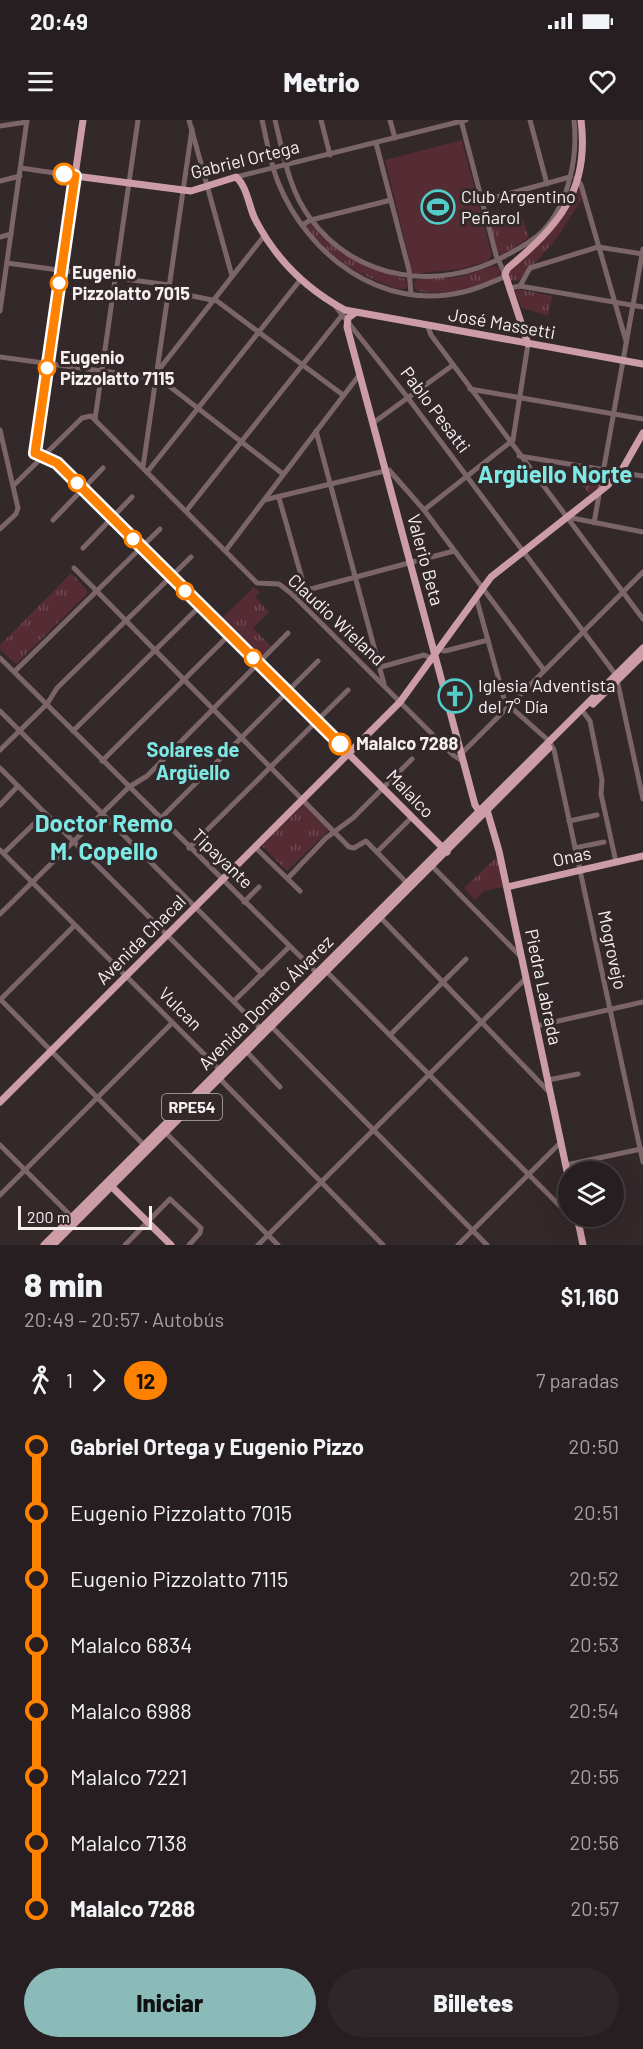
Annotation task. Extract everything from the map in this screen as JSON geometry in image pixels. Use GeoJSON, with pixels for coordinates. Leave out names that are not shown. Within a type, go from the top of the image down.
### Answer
{"type":"FeatureCollection","features":[{"type":"Feature","properties":{"kind":"main road"},"geometry":{"type":"LineString","coordinates":[[35,448],[83,120]]}},
{"type":"Feature","properties":{"kind":"main road"},"geometry":{"type":"LineString","coordinates":[[528,344],[506,275],[554,226],[568,203],[582,133],[581,120]]}},
{"type":"Feature","properties":{"kind":"main road","name":"Gabriel Ortega"},"geometry":{"type":"LineString","coordinates":[[75,176],[183,190],[236,177]]}},
{"type":"Feature","properties":{"kind":"main road","name":"Pablo Pesatti"},"geometry":{"type":"LineString","coordinates":[[236,177],[264,236],[280,258],[301,279],[333,303],[355,313]]}},
{"type":"Feature","properties":{"kind":"main road"},"geometry":{"type":"LineString","coordinates":[[345,317],[355,313]]}},
{"type":"Feature","properties":{"kind":"main road","name":"José Massetti"},"geometry":{"type":"LineString","coordinates":[[355,313],[643,364]]}},
{"type":"Feature","properties":{"kind":"main road","name":"Valerio Beta"},"geometry":{"type":"LineString","coordinates":[[345,317],[464,762],[484,812]]}},
{"type":"Feature","properties":{"kind":"main road","name":"Avenida Chacal"},"geometry":{"type":"LineString","coordinates":[[0,1102],[400,702],[482,588],[522,551],[601,491],[619,472],[643,433]]}},
{"type":"Feature","properties":{"kind":"main road","name":"Malalco"},"geometry":{"type":"LineString","coordinates":[[35,448],[37,455],[57,463],[445,850]]}},
{"type":"Feature","properties":{"kind":"main road","name":"Avenida Donato Álvarez"},"geometry":{"type":"LineString","coordinates":[[551,743],[584,713],[643,648]]}},
{"type":"Feature","properties":{"kind":"main road","name":"Avenida Donato Álvarez"},"geometry":{"type":"LineString","coordinates":[[44,1245],[75,1219],[144,1145],[247,1052],[270,1025],[617,677],[643,656]]}},
{"type":"Feature","properties":{"kind":"main road","name":"Piedra Labrada"},"geometry":{"type":"LineString","coordinates":[[484,812],[507,886],[565,1161]]}},
{"type":"Feature","properties":{"kind":"main road","name":"Onas"},"geometry":{"type":"LineString","coordinates":[[507,886],[643,856]]}},
{"type":"Feature","properties":{"kind":"main road","name":"Avenida Donato Álvarez"},"geometry":{"type":"LineString","coordinates":[[379,917],[408,884],[431,865]]}},
{"type":"Feature","properties":{"kind":"main road","name":"Avenida Donato Álvarez"},"geometry":{"type":"LineString","coordinates":[[109,1184],[166,1132],[261,1029],[270,1025]]}},
{"type":"Feature","properties":{"kind":"main road"},"geometry":{"type":"LineString","coordinates":[[109,1184],[171,1245]]}},
{"type":"Feature","properties":{"kind":"main road","name":"Avenida Donato Álvarez"},"geometry":{"type":"LineString","coordinates":[[57,1243],[75,1219]]}},
{"type":"Feature","properties":{"kind":"main road"},"geometry":{"type":"LineString","coordinates":[[579,1227],[583,1245]]}},
{"type":"Feature","properties":{"kind":"street"},"geometry":{"type":"LineString","coordinates":[[14,485],[82,418],[88,415],[95,419],[138,120]]}},
{"type":"Feature","properties":{"kind":"street"},"geometry":{"type":"LineString","coordinates":[[189,120],[232,276]]}},
{"type":"Feature","properties":{"kind":"street"},"geometry":{"type":"LineString","coordinates":[[262,120],[274,168],[286,198],[302,225],[324,251],[347,270],[370,283],[411,294],[437,295],[464,292],[506,275],[498,260],[462,120]]}},
{"type":"Feature","properties":{"kind":"street"},"geometry":{"type":"LineString","coordinates":[[275,120],[294,189],[311,220],[333,244],[348,254],[374,267],[410,277],[455,276],[475,271],[528,244],[542,231],[561,203],[574,177],[574,120]]}},
{"type":"Feature","properties":{"kind":"street"},"geometry":{"type":"LineString","coordinates":[[321,120],[330,155]]}},
{"type":"Feature","properties":{"kind":"street"},"geometry":{"type":"LineString","coordinates":[[390,120],[395,138]]}},
{"type":"Feature","properties":{"kind":"street","name":"Gabriel Ortega"},"geometry":{"type":"LineString","coordinates":[[236,177],[462,120]]}},
{"type":"Feature","properties":{"kind":"street"},"geometry":{"type":"LineString","coordinates":[[530,120],[547,183]]}},
{"type":"Feature","properties":{"kind":"street"},"geometry":{"type":"LineString","coordinates":[[0,126],[27,121],[1,292],[0,312]]}},
{"type":"Feature","properties":{"kind":"street"},"geometry":{"type":"LineString","coordinates":[[145,469],[156,375],[192,129]]}},
{"type":"Feature","properties":{"kind":"street"},"geometry":{"type":"LineString","coordinates":[[376,143],[410,277],[411,294]]}},
{"type":"Feature","properties":{"kind":"street","name":"Gabriel Ortega"},"geometry":{"type":"LineString","coordinates":[[21,168],[75,176]]}},
{"type":"Feature","properties":{"kind":"street"},"geometry":{"type":"LineString","coordinates":[[0,181],[20,176]]}},
{"type":"Feature","properties":{"kind":"street"},"geometry":{"type":"LineString","coordinates":[[482,201],[574,177]]}},
{"type":"Feature","properties":{"kind":"street"},"geometry":{"type":"LineString","coordinates":[[574,177],[581,185],[626,342]]}},
{"type":"Feature","properties":{"kind":"street"},"geometry":{"type":"LineString","coordinates":[[302,225],[311,220],[392,200]]}},
{"type":"Feature","properties":{"kind":"street"},"geometry":{"type":"LineString","coordinates":[[0,237],[11,234]]}},
{"type":"Feature","properties":{"kind":"street"},"geometry":{"type":"LineString","coordinates":[[156,375],[264,236]]}},
{"type":"Feature","properties":{"kind":"street"},"geometry":{"type":"LineString","coordinates":[[520,286],[530,268],[598,247],[643,252],[594,523]]}},
{"type":"Feature","properties":{"kind":"street"},"geometry":{"type":"LineString","coordinates":[[7,263],[115,278],[169,288],[214,300],[343,395]]}},
{"type":"Feature","properties":{"kind":"street"},"geometry":{"type":"LineString","coordinates":[[145,469],[198,409],[301,279]]}},
{"type":"Feature","properties":{"kind":"street"},"geometry":{"type":"LineString","coordinates":[[510,288],[520,286],[643,307]]}},
{"type":"Feature","properties":{"kind":"street","name":"Pablo Pesatti"},"geometry":{"type":"LineString","coordinates":[[333,303],[408,398],[617,677]]}},
{"type":"Feature","properties":{"kind":"street"},"geometry":{"type":"LineString","coordinates":[[187,510],[303,365],[345,317]]}},
{"type":"Feature","properties":{"kind":"street"},"geometry":{"type":"LineString","coordinates":[[428,327],[431,335],[519,456],[643,619]]}},
{"type":"Feature","properties":{"kind":"street"},"geometry":{"type":"LineString","coordinates":[[424,510],[510,443],[528,344]]}},
{"type":"Feature","properties":{"kind":"street"},"geometry":{"type":"LineString","coordinates":[[0,357],[156,375],[283,474]]}},
{"type":"Feature","properties":{"kind":"street"},"geometry":{"type":"LineString","coordinates":[[373,423],[453,364]]}},
{"type":"Feature","properties":{"kind":"street"},"geometry":{"type":"LineString","coordinates":[[226,549],[360,374]]}},
{"type":"Feature","properties":{"kind":"street"},"geometry":{"type":"LineString","coordinates":[[470,389],[643,419]]}},
{"type":"Feature","properties":{"kind":"street","name":"Claudio Wieland"},"geometry":{"type":"LineString","coordinates":[[95,419],[226,549],[256,583],[279,584],[292,594],[453,756],[464,762]]}},
{"type":"Feature","properties":{"kind":"street"},"geometry":{"type":"LineString","coordinates":[[0,430],[18,511],[0,529]]}},
{"type":"Feature","properties":{"kind":"street"},"geometry":{"type":"LineString","coordinates":[[316,431],[357,576],[384,686]]}},
{"type":"Feature","properties":{"kind":"street"},"geometry":{"type":"LineString","coordinates":[[31,468],[35,448]]}},
{"type":"Feature","properties":{"kind":"street"},"geometry":{"type":"LineString","coordinates":[[519,456],[643,476]]}},
{"type":"Feature","properties":{"kind":"street"},"geometry":{"type":"LineString","coordinates":[[53,520],[103,468]]}},
{"type":"Feature","properties":{"kind":"street"},"geometry":{"type":"LineString","coordinates":[[264,500],[279,498],[385,468],[392,471],[544,670]]}},
{"type":"Feature","properties":{"kind":"street"},"geometry":{"type":"LineString","coordinates":[[82,548],[132,497]]}},
{"type":"Feature","properties":{"kind":"street"},"geometry":{"type":"LineString","coordinates":[[279,498],[305,589]]}},
{"type":"Feature","properties":{"kind":"street"},"geometry":{"type":"LineString","coordinates":[[566,516],[643,532]]}},
{"type":"Feature","properties":{"kind":"street"},"geometry":{"type":"LineString","coordinates":[[14,672],[160,529]]}},
{"type":"Feature","properties":{"kind":"street"},"geometry":{"type":"LineString","coordinates":[[292,594],[454,551]]}},
{"type":"Feature","properties":{"kind":"street"},"geometry":{"type":"LineString","coordinates":[[0,750],[47,704],[57,688],[191,557]]}},
{"type":"Feature","properties":{"kind":"street"},"geometry":{"type":"LineString","coordinates":[[74,568],[333,831],[351,848],[366,841],[408,884]]}},
{"type":"Feature","properties":{"kind":"street"},"geometry":{"type":"LineString","coordinates":[[462,753],[643,572]]}},
{"type":"Feature","properties":{"kind":"street"},"geometry":{"type":"LineString","coordinates":[[476,597],[508,706],[551,743]]}},
{"type":"Feature","properties":{"kind":"street"},"geometry":{"type":"LineString","coordinates":[[73,731],[200,606]]}},
{"type":"Feature","properties":{"kind":"street"},"geometry":{"type":"LineString","coordinates":[[0,914],[72,840],[129,787],[147,776],[288,633]]}},
{"type":"Feature","properties":{"kind":"street"},"geometry":{"type":"LineString","coordinates":[[102,761],[229,635]]}},
{"type":"Feature","properties":{"kind":"street"},"geometry":{"type":"LineString","coordinates":[[381,667],[488,640]]}},
{"type":"Feature","properties":{"kind":"street","name":"Tipayante"},"geometry":{"type":"LineString","coordinates":[[0,658],[320,976]]}},
{"type":"Feature","properties":{"kind":"street"},"geometry":{"type":"LineString","coordinates":[[160,819],[318,661]]}},
{"type":"Feature","properties":{"kind":"street"},"geometry":{"type":"LineString","coordinates":[[617,677],[643,799]]}},
{"type":"Feature","properties":{"kind":"street"},"geometry":{"type":"LineString","coordinates":[[189,848],[348,690]]}},
{"type":"Feature","properties":{"kind":"street"},"geometry":{"type":"LineString","coordinates":[[0,711],[262,974]]}},
{"type":"Feature","properties":{"kind":"street"},"geometry":{"type":"LineString","coordinates":[[584,713],[590,721],[602,780],[601,794],[616,862]]}},
{"type":"Feature","properties":{"kind":"street","name":"Mogrovejo"},"geometry":{"type":"LineString","coordinates":[[551,743],[642,1149],[643,1162]]}},
{"type":"Feature","properties":{"kind":"street"},"geometry":{"type":"LineString","coordinates":[[288,878],[333,831],[353,818],[412,759]]}},
{"type":"Feature","properties":{"kind":"street"},"geometry":{"type":"LineString","coordinates":[[0,768],[261,1029]]}},
{"type":"Feature","properties":{"kind":"street"},"geometry":{"type":"LineString","coordinates":[[0,805],[18,786]]}},
{"type":"Feature","properties":{"kind":"street"},"geometry":{"type":"LineString","coordinates":[[2,852],[45,813]]}},
{"type":"Feature","properties":{"kind":"street"},"geometry":{"type":"LineString","coordinates":[[569,821],[597,815]]}},
{"type":"Feature","properties":{"kind":"street"},"geometry":{"type":"LineString","coordinates":[[377,852],[411,818]]}},
{"type":"Feature","properties":{"kind":"street"},"geometry":{"type":"LineString","coordinates":[[574,848],[604,842]]}},
{"type":"Feature","properties":{"kind":"street"},"geometry":{"type":"LineString","coordinates":[[255,848],[300,891]]}},
{"type":"Feature","properties":{"kind":"street","name":"Vulcan"},"geometry":{"type":"LineString","coordinates":[[2,852],[172,1023],[383,1245]]}},
{"type":"Feature","properties":{"kind":"street"},"geometry":{"type":"LineString","coordinates":[[431,865],[522,958]]}},
{"type":"Feature","properties":{"kind":"street"},"geometry":{"type":"LineString","coordinates":[[244,902],[260,887]]}},
{"type":"Feature","properties":{"kind":"street"},"geometry":{"type":"LineString","coordinates":[[379,917],[551,1094]]}},
{"type":"Feature","properties":{"kind":"street"},"geometry":{"type":"LineString","coordinates":[[74,926],[0,999],[144,1145]]}},
{"type":"Feature","properties":{"kind":"street"},"geometry":{"type":"LineString","coordinates":[[234,1001],[289,947]]}},
{"type":"Feature","properties":{"kind":"street"},"geometry":{"type":"LineString","coordinates":[[390,1035],[466,959]]}},
{"type":"Feature","properties":{"kind":"street"},"geometry":{"type":"LineString","coordinates":[[326,970],[558,1204]]}},
{"type":"Feature","properties":{"kind":"street"},"geometry":{"type":"LineString","coordinates":[[258,1245],[526,978]]}},
{"type":"Feature","properties":{"kind":"street"},"geometry":{"type":"LineString","coordinates":[[536,1026],[643,1002]]}},
{"type":"Feature","properties":{"kind":"street"},"geometry":{"type":"LineString","coordinates":[[0,1195],[172,1023]]}},
{"type":"Feature","properties":{"kind":"street"},"geometry":{"type":"LineString","coordinates":[[270,1025],[487,1245]]}},
{"type":"Feature","properties":{"kind":"street"},"geometry":{"type":"LineString","coordinates":[[247,1052],[280,1087]]}},
{"type":"Feature","properties":{"kind":"street"},"geometry":{"type":"LineString","coordinates":[[548,1080],[578,1074]]}},
{"type":"Feature","properties":{"kind":"street"},"geometry":{"type":"LineString","coordinates":[[166,1132],[278,1245]]}},
{"type":"Feature","properties":{"kind":"street"},"geometry":{"type":"LineString","coordinates":[[458,1245],[561,1142]]}},
{"type":"Feature","properties":{"kind":"street"},"geometry":{"type":"LineString","coordinates":[[0,1145],[75,1219]]}},
{"type":"Feature","properties":{"kind":"street"},"geometry":{"type":"LineString","coordinates":[[585,1161],[642,1149]]}},
{"type":"Feature","properties":{"kind":"street"},"geometry":{"type":"LineString","coordinates":[[125,1245],[167,1201],[174,1200],[202,1230],[189,1245]]}},
{"type":"Feature","properties":{"kind":"green space","name":"Club Argentino Peñarol"},"geometry":{"type":"Polygon","coordinates":[[[462,140],[492,255],[488,261],[461,269],[413,274],[385,160],[462,140]]]}},
{"type":"Feature","properties":{"kind":"green space"},"geometry":{"type":"Polygon","coordinates":[[[579,189],[582,199],[554,242],[518,281],[510,280],[509,274],[513,268],[568,211],[579,189]]]}},
{"type":"Feature","properties":{"kind":"green space"},"geometry":{"type":"Polygon","coordinates":[[[521,214],[529,238],[503,254],[498,253],[490,223],[521,214]]]}},
{"type":"Feature","properties":{"kind":"green space"},"geometry":{"type":"Polygon","coordinates":[[[310,223],[342,252],[354,259],[406,279],[407,288],[393,287],[351,268],[314,237],[306,227],[310,223]]]}},
{"type":"Feature","properties":{"kind":"green space"},"geometry":{"type":"Polygon","coordinates":[[[494,266],[498,267],[501,272],[474,287],[433,293],[415,289],[414,282],[418,279],[458,277],[494,266]]]}},
{"type":"Feature","properties":{"kind":"green space"},"geometry":{"type":"Polygon","coordinates":[[[518,289],[552,296],[548,316],[522,308],[515,292],[518,289]]]}},
{"type":"Feature","properties":{"kind":"green space"},"geometry":{"type":"Polygon","coordinates":[[[569,467],[599,472],[599,487],[589,494],[569,467]]]}},
{"type":"Feature","properties":{"kind":"green space"},"geometry":{"type":"Polygon","coordinates":[[[71,573],[87,590],[87,594],[16,664],[0,650],[0,645],[71,573]]]}},
{"type":"Feature","properties":{"kind":"green space"},"geometry":{"type":"Polygon","coordinates":[[[254,587],[260,592],[255,597],[269,612],[253,628],[272,647],[259,660],[219,621],[254,587]]]}},
{"type":"Feature","properties":{"kind":"green space"},"geometry":{"type":"Polygon","coordinates":[[[304,804],[329,830],[287,871],[262,846],[304,804]]]}},
{"type":"Feature","properties":{"kind":"green space"},"geometry":{"type":"Polygon","coordinates":[[[497,857],[503,887],[484,891],[475,900],[464,888],[497,857]]]}},
{"type":"Feature","properties":{"kind":"bus line","name":"12"},"geometry":{"type":"LineString","coordinates":[[64,174],[75,176],[35,453],[51,458],[57,463],[340,744]]}},
{"type":"Feature","properties":{"kind":"place","name":"Club Argentino Peñarol"},"geometry":{"type":"Point","coordinates":[438,207]}},
{"type":"Feature","properties":{"kind":"place","name":"Eugenio Pizzolatto 7015"},"geometry":{"type":"Point","coordinates":[59,283]}},
{"type":"Feature","properties":{"kind":"place","name":"Eugenio Pizzolatto 7115"},"geometry":{"type":"Point","coordinates":[47,368]}},
{"type":"Feature","properties":{"kind":"place","name":"Iglesia Adventista del 7° Día"},"geometry":{"type":"Point","coordinates":[455,696]}},
{"type":"Feature","properties":{"kind":"place","name":"Malalco 7288"},"geometry":{"type":"Point","coordinates":[340,744]}},
{"type":"Feature","properties":{"kind":"district","name":"Argüello Norte"},"geometry":{"type":"Point","coordinates":[555,475]}},
{"type":"Feature","properties":{"kind":"district","name":"Solares de Argüello"},"geometry":{"type":"Point","coordinates":[193,762]}},
{"type":"Feature","properties":{"kind":"district","name":"Doctor Remo M. Copello"},"geometry":{"type":"Point","coordinates":[104,838]}}]}
